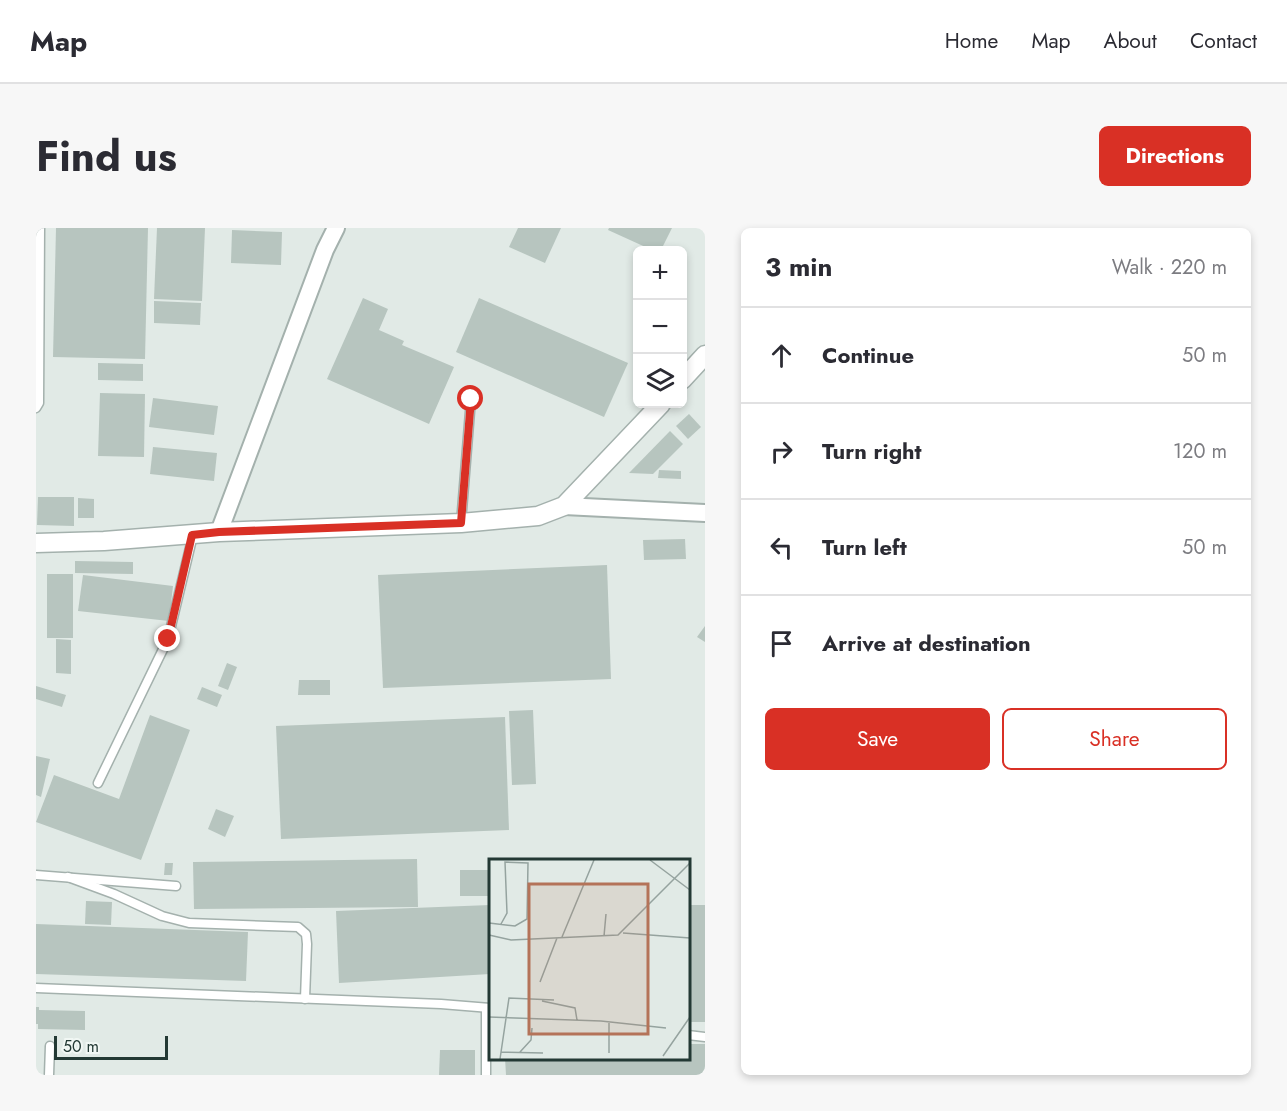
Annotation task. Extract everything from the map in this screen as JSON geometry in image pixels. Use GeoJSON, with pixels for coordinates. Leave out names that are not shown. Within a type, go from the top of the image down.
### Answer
{"type":"FeatureCollection","features":[{"type":"Feature","properties":{"kind":"street"},"geometry":{"type":"LineString","coordinates":[[219,532],[325,250],[336,228]]}},
{"type":"Feature","properties":{"kind":"street"},"geometry":{"type":"LineString","coordinates":[[687,375],[705,355]]}},
{"type":"Feature","properties":{"kind":"street"},"geometry":{"type":"LineString","coordinates":[[564,506],[657,408]]}},
{"type":"Feature","properties":{"kind":"street"},"geometry":{"type":"LineString","coordinates":[[36,543],[219,532],[461,523],[538,516],[564,506],[705,513]]}},
{"type":"Feature","properties":{"kind":"lane"},"geometry":{"type":"LineString","coordinates":[[36,408],[39,403],[40,228]]}},
{"type":"Feature","properties":{"kind":"lane"},"geometry":{"type":"LineString","coordinates":[[461,523],[471,399]]}},
{"type":"Feature","properties":{"kind":"lane"},"geometry":{"type":"LineString","coordinates":[[98,783],[168,639],[192,535]]}},
{"type":"Feature","properties":{"kind":"lane"},"geometry":{"type":"LineString","coordinates":[[36,875],[176,886]]}},
{"type":"Feature","properties":{"kind":"lane"},"geometry":{"type":"LineString","coordinates":[[68,877],[114,894],[162,916],[189,923],[298,927],[306,934],[307,944],[305,999]]}},
{"type":"Feature","properties":{"kind":"lane"},"geometry":{"type":"LineString","coordinates":[[36,988],[441,1004],[488,1008],[486,1075]]}},
{"type":"Feature","properties":{"kind":"lane"},"geometry":{"type":"LineString","coordinates":[[690,1035],[705,1036]]}},
{"type":"Feature","properties":{"kind":"lane"},"geometry":{"type":"LineString","coordinates":[[49,1075],[50,1046]]}},
{"type":"Feature","properties":{"kind":"building"},"geometry":{"type":"Polygon","coordinates":[[[56,228],[148,228],[145,359],[53,357],[56,228]]]}},
{"type":"Feature","properties":{"kind":"building"},"geometry":{"type":"Polygon","coordinates":[[[157,228],[205,228],[202,301],[154,299],[157,228]]]}},
{"type":"Feature","properties":{"kind":"building"},"geometry":{"type":"Polygon","coordinates":[[[518,228],[561,228],[545,263],[509,247],[518,228]]]}},
{"type":"Feature","properties":{"kind":"building"},"geometry":{"type":"Polygon","coordinates":[[[609,228],[672,228],[663,246],[643,246],[608,230],[609,228]]]}},
{"type":"Feature","properties":{"kind":"building"},"geometry":{"type":"Polygon","coordinates":[[[232,230],[282,232],[281,265],[231,263],[232,230]]]}},
{"type":"Feature","properties":{"kind":"building"},"geometry":{"type":"Polygon","coordinates":[[[363,298],[388,309],[379,330],[404,341],[402,345],[454,367],[429,424],[327,379],[363,298]]]}},
{"type":"Feature","properties":{"kind":"building"},"geometry":{"type":"Polygon","coordinates":[[[479,298],[628,363],[604,417],[456,352],[479,298]]]}},
{"type":"Feature","properties":{"kind":"building"},"geometry":{"type":"Polygon","coordinates":[[[154,301],[201,303],[200,325],[154,323],[154,301]]]}},
{"type":"Feature","properties":{"kind":"building"},"geometry":{"type":"Polygon","coordinates":[[[98,363],[143,364],[143,381],[98,380],[98,363]]]}},
{"type":"Feature","properties":{"kind":"building"},"geometry":{"type":"Polygon","coordinates":[[[100,393],[145,394],[144,457],[98,456],[100,393]]]}},
{"type":"Feature","properties":{"kind":"building"},"geometry":{"type":"Polygon","coordinates":[[[153,398],[218,406],[214,435],[149,427],[153,398]]]}},
{"type":"Feature","properties":{"kind":"building"},"geometry":{"type":"Polygon","coordinates":[[[689,414],[701,427],[688,439],[676,426],[689,414]]]}},
{"type":"Feature","properties":{"kind":"building"},"geometry":{"type":"Polygon","coordinates":[[[670,431],[683,444],[653,474],[629,473],[670,431]]]}},
{"type":"Feature","properties":{"kind":"building"},"geometry":{"type":"Polygon","coordinates":[[[153,447],[217,453],[214,481],[150,474],[153,447]]]}},
{"type":"Feature","properties":{"kind":"building"},"geometry":{"type":"Polygon","coordinates":[[[659,470],[681,471],[681,479],[658,478],[659,470]]]}},
{"type":"Feature","properties":{"kind":"building"},"geometry":{"type":"Polygon","coordinates":[[[38,497],[74,497],[74,526],[37,525],[38,497]]]}},
{"type":"Feature","properties":{"kind":"building"},"geometry":{"type":"Polygon","coordinates":[[[78,498],[94,499],[94,518],[78,518],[78,498]]]}},
{"type":"Feature","properties":{"kind":"building"},"geometry":{"type":"Polygon","coordinates":[[[685,539],[686,559],[644,560],[643,540],[685,539]]]}},
{"type":"Feature","properties":{"kind":"building"},"geometry":{"type":"Polygon","coordinates":[[[75,561],[133,562],[133,574],[75,573],[75,561]]]}},
{"type":"Feature","properties":{"kind":"building"},"geometry":{"type":"Polygon","coordinates":[[[607,565],[611,679],[383,688],[378,575],[607,565]]]}},
{"type":"Feature","properties":{"kind":"building"},"geometry":{"type":"Polygon","coordinates":[[[47,574],[73,574],[73,638],[47,638],[47,574]]]}},
{"type":"Feature","properties":{"kind":"building"},"geometry":{"type":"Polygon","coordinates":[[[83,575],[173,586],[169,621],[78,611],[83,575]]]}},
{"type":"Feature","properties":{"kind":"building"},"geometry":{"type":"Polygon","coordinates":[[[705,626],[705,642],[697,637],[705,626]]]}},
{"type":"Feature","properties":{"kind":"building"},"geometry":{"type":"Polygon","coordinates":[[[56,639],[71,640],[71,674],[56,673],[56,639]]]}},
{"type":"Feature","properties":{"kind":"building"},"geometry":{"type":"Polygon","coordinates":[[[227,663],[237,667],[228,690],[218,686],[227,663]]]}},
{"type":"Feature","properties":{"kind":"building"},"geometry":{"type":"Polygon","coordinates":[[[299,680],[330,680],[330,695],[298,695],[299,680]]]}},
{"type":"Feature","properties":{"kind":"building"},"geometry":{"type":"Polygon","coordinates":[[[36,686],[66,695],[62,707],[36,699],[36,686]]]}},
{"type":"Feature","properties":{"kind":"building"},"geometry":{"type":"Polygon","coordinates":[[[202,687],[222,695],[217,707],[197,699],[202,687]]]}},
{"type":"Feature","properties":{"kind":"building"},"geometry":{"type":"Polygon","coordinates":[[[533,710],[536,784],[512,785],[509,711],[533,710]]]}},
{"type":"Feature","properties":{"kind":"building"},"geometry":{"type":"Polygon","coordinates":[[[150,715],[190,730],[141,860],[36,822],[54,775],[119,799],[150,715]]]}},
{"type":"Feature","properties":{"kind":"building"},"geometry":{"type":"Polygon","coordinates":[[[505,717],[509,830],[281,839],[276,726],[505,717]]]}},
{"type":"Feature","properties":{"kind":"building"},"geometry":{"type":"Polygon","coordinates":[[[36,756],[50,759],[41,797],[36,795],[36,756]]]}},
{"type":"Feature","properties":{"kind":"building"},"geometry":{"type":"Polygon","coordinates":[[[216,809],[234,816],[225,837],[208,829],[216,809]]]}},
{"type":"Feature","properties":{"kind":"building"},"geometry":{"type":"Polygon","coordinates":[[[417,859],[418,907],[194,909],[193,862],[417,859]]]}},
{"type":"Feature","properties":{"kind":"building"},"geometry":{"type":"Polygon","coordinates":[[[165,863],[173,863],[172,875],[164,875],[165,863]]]}},
{"type":"Feature","properties":{"kind":"building"},"geometry":{"type":"Polygon","coordinates":[[[460,870],[489,870],[489,896],[460,896],[460,870]]]}},
{"type":"Feature","properties":{"kind":"building"},"geometry":{"type":"Polygon","coordinates":[[[86,901],[112,902],[111,925],[85,924],[86,901]]]}},
{"type":"Feature","properties":{"kind":"building"},"geometry":{"type":"Polygon","coordinates":[[[489,905],[489,974],[339,983],[336,911],[489,905]]]}},
{"type":"Feature","properties":{"kind":"building"},"geometry":{"type":"Polygon","coordinates":[[[690,905],[705,905],[705,1022],[690,1022],[690,905]]]}},
{"type":"Feature","properties":{"kind":"building"},"geometry":{"type":"Polygon","coordinates":[[[36,924],[248,932],[246,981],[36,974],[36,924]]]}},
{"type":"Feature","properties":{"kind":"building"},"geometry":{"type":"Polygon","coordinates":[[[36,1007],[39,1007],[39,1010],[85,1011],[85,1030],[38,1029],[36,1007]]]}},
{"type":"Feature","properties":{"kind":"building"},"geometry":{"type":"Polygon","coordinates":[[[690,1044],[705,1044],[705,1075],[506,1075],[505,1060],[690,1060],[690,1044]]]}},
{"type":"Feature","properties":{"kind":"building"},"geometry":{"type":"Polygon","coordinates":[[[440,1050],[475,1050],[475,1075],[439,1075],[440,1050]]]}},
{"type":"Feature","properties":{"kind":"route"},"geometry":{"type":"LineString","coordinates":[[168,639],[192,535],[461,523],[471,399]]}}]}
